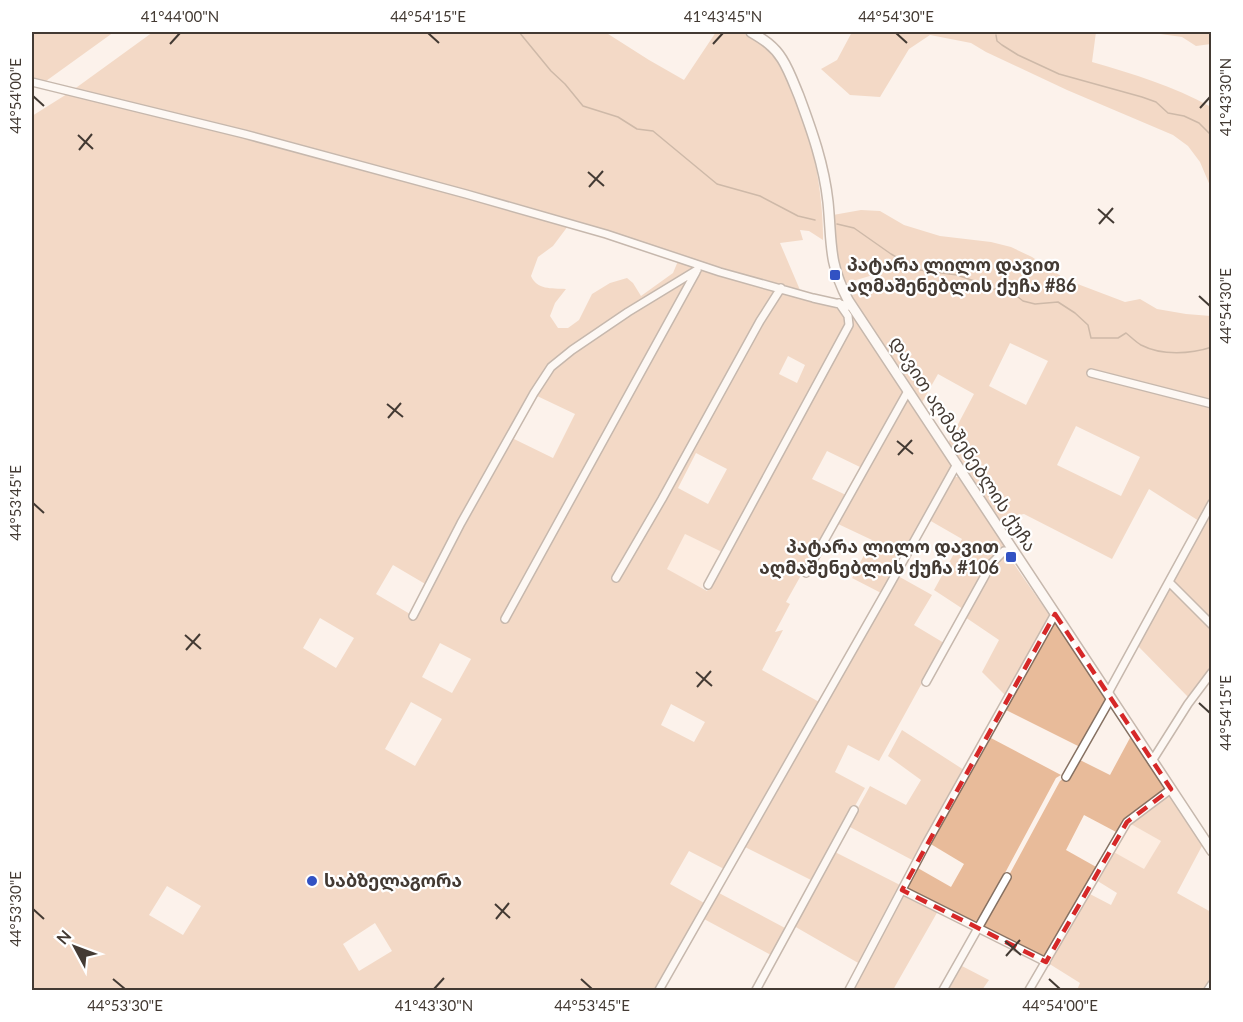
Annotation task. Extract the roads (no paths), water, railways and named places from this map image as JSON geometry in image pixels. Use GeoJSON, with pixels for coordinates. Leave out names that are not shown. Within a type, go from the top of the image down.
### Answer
{"type":"FeatureCollection","features":[{"type":"Feature","properties":{"kind":"street","name":"დავით აღმაშენებლის ქუჩა"},"geometry":{"type":"LineString","coordinates":[[751,32],[769,43],[782,59],[815,140],[828,204],[832,259],[841,286],[1212,851]]}},
{"type":"Feature","properties":{"kind":"street"},"geometry":{"type":"LineString","coordinates":[[32,82],[244,134],[413,180],[606,234],[699,267],[853,307]]}},
{"type":"Feature","properties":{"kind":"street"},"geometry":{"type":"LineString","coordinates":[[413,616],[466,514],[551,367],[628,312],[699,267]]}},
{"type":"Feature","properties":{"kind":"street"},"geometry":{"type":"LineString","coordinates":[[505,619],[699,267]]}},
{"type":"Feature","properties":{"kind":"street"},"geometry":{"type":"LineString","coordinates":[[616,578],[760,321],[781,288]]}},
{"type":"Feature","properties":{"kind":"street"},"geometry":{"type":"LineString","coordinates":[[708,585],[849,325],[848,316],[839,303]]}},
{"type":"Feature","properties":{"kind":"street"},"geometry":{"type":"LineString","coordinates":[[1091,373],[1212,404]]}},
{"type":"Feature","properties":{"kind":"street"},"geometry":{"type":"LineString","coordinates":[[806,573],[908,391]]}},
{"type":"Feature","properties":{"kind":"street"},"geometry":{"type":"LineString","coordinates":[[659,990],[957,464]]}},
{"type":"Feature","properties":{"kind":"street"},"geometry":{"type":"LineString","coordinates":[[1066,777],[1212,503]]}},
{"type":"Feature","properties":{"kind":"street"},"geometry":{"type":"LineString","coordinates":[[926,682],[992,563],[1004,552],[1014,551]]}},
{"type":"Feature","properties":{"kind":"street"},"geometry":{"type":"LineString","coordinates":[[1168,582],[1212,625]]}},
{"type":"Feature","properties":{"kind":"street"},"geometry":{"type":"LineString","coordinates":[[849,990],[1055,614]]}},
{"type":"Feature","properties":{"kind":"street"},"geometry":{"type":"LineString","coordinates":[[1152,761],[1188,704],[1212,672]]}},
{"type":"Feature","properties":{"kind":"street"},"geometry":{"type":"LineString","coordinates":[[1029,990],[1127,822],[1171,789]]}},
{"type":"Feature","properties":{"kind":"street"},"geometry":{"type":"LineString","coordinates":[[756,990],[854,810]]}},
{"type":"Feature","properties":{"kind":"street"},"geometry":{"type":"LineString","coordinates":[[944,990],[1007,877]]}},
{"type":"Feature","properties":{"kind":"street"},"geometry":{"type":"LineString","coordinates":[[902,890],[1046,962]]}},
{"type":"Feature","properties":{"kind":"street"},"geometry":{"type":"LineString","coordinates":[[1208,990],[1212,984]]}},
{"type":"Feature","properties":{"kind":"waterway"},"geometry":{"type":"LineString","coordinates":[[519,32],[583,106],[618,117],[637,129],[653,131],[717,184],[760,196],[798,216],[815,220]]}},
{"type":"Feature","properties":{"kind":"waterway"},"geometry":{"type":"LineString","coordinates":[[996,35],[997,41],[1018,55],[1059,74],[1156,102],[1168,113],[1184,116],[1199,123],[1212,136]]}},
{"type":"Feature","properties":{"kind":"waterway"},"geometry":{"type":"LineString","coordinates":[[837,224],[854,228],[891,254],[920,270],[957,275],[980,283],[988,290],[995,289],[1013,293],[1023,301],[1035,304],[1058,302],[1088,325],[1091,338],[1118,338],[1126,333],[1149,349],[1167,352],[1186,352],[1212,347]]}},
{"type":"Feature","properties":{"kind":"place","name":"პატარა ლილო დავით აღმაშენებლის ქუჩა #86"},"geometry":{"type":"Point","coordinates":[835,275]}},
{"type":"Feature","properties":{"kind":"place","name":"პატარა ლილო დავით აღმაშენებლის ქუჩა #106"},"geometry":{"type":"Point","coordinates":[1011,557]}},
{"type":"Feature","properties":{"kind":"place","name":"საბზელაგორა"},"geometry":{"type":"Point","coordinates":[312,881]}}]}
